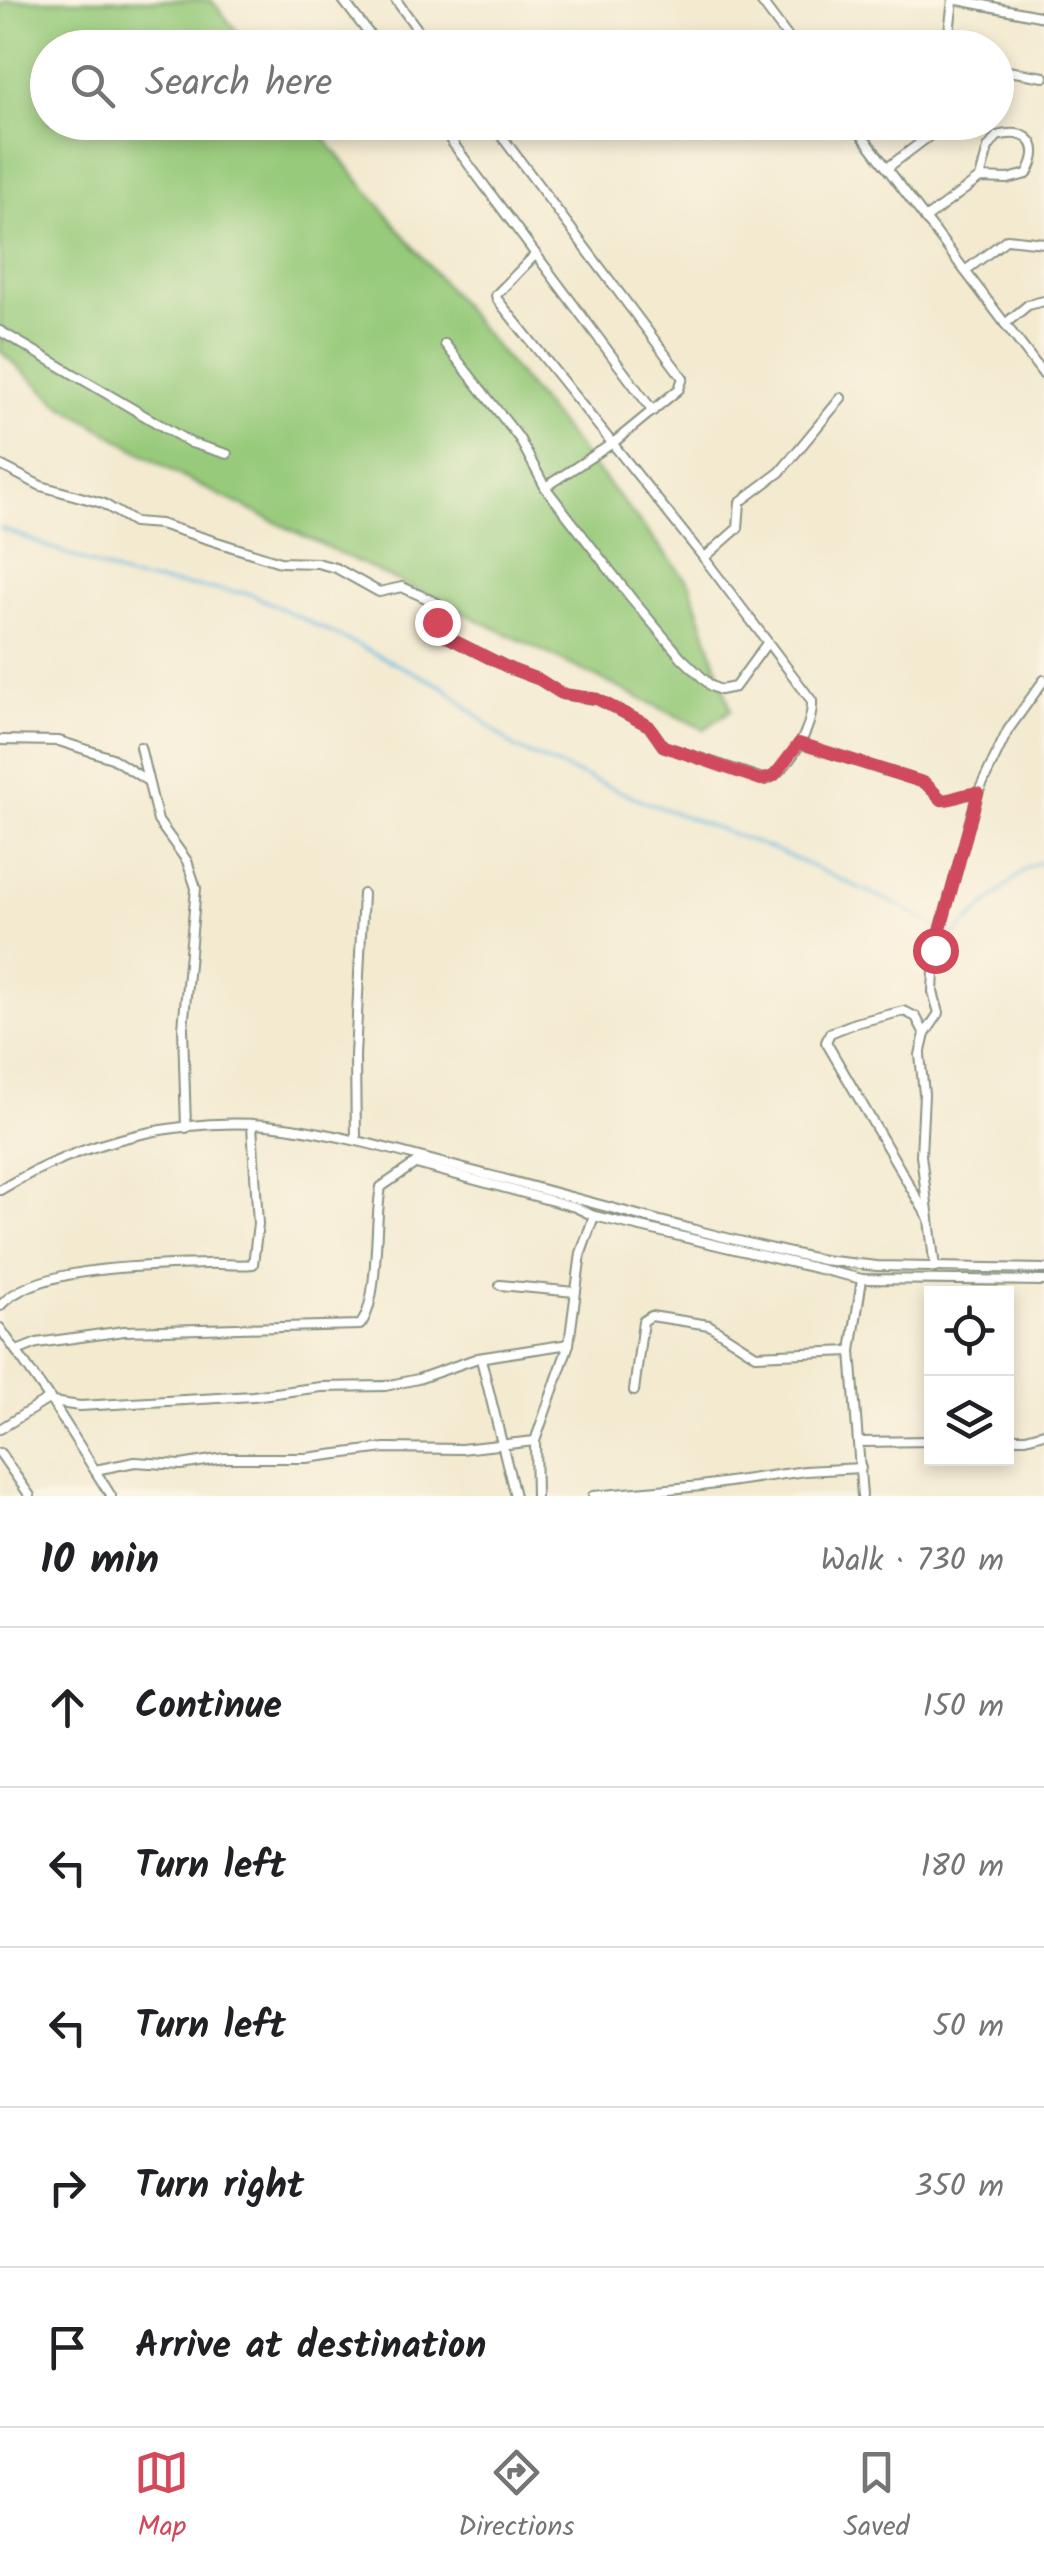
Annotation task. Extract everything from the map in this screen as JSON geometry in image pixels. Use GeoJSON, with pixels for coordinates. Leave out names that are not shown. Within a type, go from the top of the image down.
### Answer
{"type":"FeatureCollection","features":[{"type":"Feature","properties":{"kind":"street"},"geometry":{"type":"LineString","coordinates":[[343,0],[366,30]]}},
{"type":"Feature","properties":{"kind":"street"},"geometry":{"type":"LineString","coordinates":[[396,0],[418,30]]}},
{"type":"Feature","properties":{"kind":"street"},"geometry":{"type":"LineString","coordinates":[[760,0],[782,30]]}},
{"type":"Feature","properties":{"kind":"street"},"geometry":{"type":"LineString","coordinates":[[950,30],[956,0],[1044,16]]}},
{"type":"Feature","properties":{"kind":"street"},"geometry":{"type":"LineString","coordinates":[[1014,72],[1044,77]]}},
{"type":"Feature","properties":{"kind":"street"},"geometry":{"type":"LineString","coordinates":[[980,178],[1008,179],[1027,174],[1036,159],[1036,144],[1027,135],[1014,135]]}},
{"type":"Feature","properties":{"kind":"street"},"geometry":{"type":"LineString","coordinates":[[451,140],[653,411]]}},
{"type":"Feature","properties":{"kind":"street"},"geometry":{"type":"LineString","coordinates":[[504,140],[683,378],[679,389],[613,444],[545,487]]}},
{"type":"Feature","properties":{"kind":"street"},"geometry":{"type":"LineString","coordinates":[[866,140],[1044,375]]}},
{"type":"Feature","properties":{"kind":"street"},"geometry":{"type":"LineString","coordinates":[[887,168],[924,140]]}},
{"type":"Feature","properties":{"kind":"street"},"geometry":{"type":"LineString","coordinates":[[925,219],[980,178],[994,140]]}},
{"type":"Feature","properties":{"kind":"street"},"geometry":{"type":"LineString","coordinates":[[964,271],[1007,239],[1044,243]]}},
{"type":"Feature","properties":{"kind":"street"},"geometry":{"type":"LineString","coordinates":[[0,465],[41,486],[102,503],[134,522],[160,524],[280,562],[317,562],[379,592],[410,589],[437,604],[441,634],[562,694],[597,699],[649,726],[663,746],[766,780],[774,776],[799,743],[813,708],[812,701],[704,558],[496,297],[535,255]]}},
{"type":"Feature","properties":{"kind":"street"},"geometry":{"type":"LineString","coordinates":[[1006,324],[1028,305],[1044,301]]}},
{"type":"Feature","properties":{"kind":"street"},"geometry":{"type":"LineString","coordinates":[[0,331],[191,443],[227,454]]}},
{"type":"Feature","properties":{"kind":"street"},"geometry":{"type":"LineString","coordinates":[[445,344],[519,438],[545,487],[632,599],[711,686],[720,690],[734,687],[767,642]]}},
{"type":"Feature","properties":{"kind":"street"},"geometry":{"type":"LineString","coordinates":[[704,558],[738,528],[740,502],[780,472],[840,398]]}},
{"type":"Feature","properties":{"kind":"street"},"geometry":{"type":"LineString","coordinates":[[935,1268],[921,1156],[924,1094],[920,1055],[925,1034],[939,1012],[934,992],[938,937],[978,793],[1008,730],[1044,680]]}},
{"type":"Feature","properties":{"kind":"street"},"geometry":{"type":"LineString","coordinates":[[0,740],[59,741],[112,758],[148,781]]}},
{"type":"Feature","properties":{"kind":"street"},"geometry":{"type":"LineString","coordinates":[[799,743],[925,783],[942,800],[965,792],[978,793]]}},
{"type":"Feature","properties":{"kind":"street"},"geometry":{"type":"LineString","coordinates":[[140,747],[158,820],[186,860],[196,888],[183,1028],[186,1128]]}},
{"type":"Feature","properties":{"kind":"street"},"geometry":{"type":"LineString","coordinates":[[356,1140],[355,1056],[362,894]]}},
{"type":"Feature","properties":{"kind":"street"},"geometry":{"type":"LineString","coordinates":[[925,1034],[916,1018],[904,1012],[844,1027],[830,1033],[826,1042],[930,1219]]}},
{"type":"Feature","properties":{"kind":"street"},"geometry":{"type":"LineString","coordinates":[[0,1306],[8,1296],[30,1284],[69,1276],[253,1264],[258,1224],[252,1125]]}},
{"type":"Feature","properties":{"kind":"street"},"geometry":{"type":"LineString","coordinates":[[0,1190],[78,1151],[115,1140],[186,1128],[252,1125],[356,1140],[594,1216],[862,1279],[1044,1281]]}},
{"type":"Feature","properties":{"kind":"street"},"geometry":{"type":"LineString","coordinates":[[17,1351],[48,1341],[124,1331],[360,1325],[365,1320],[372,1287],[380,1190],[419,1162],[823,1260],[935,1268],[1044,1268]]}},
{"type":"Feature","properties":{"kind":"street"},"geometry":{"type":"LineString","coordinates":[[536,1496],[535,1441],[570,1344],[581,1254],[594,1216]]}},
{"type":"Feature","properties":{"kind":"street"},"geometry":{"type":"LineString","coordinates":[[862,1279],[851,1351],[862,1496]]}},
{"type":"Feature","properties":{"kind":"street"},"geometry":{"type":"LineString","coordinates":[[500,1285],[575,1292]]}},
{"type":"Feature","properties":{"kind":"street"},"geometry":{"type":"LineString","coordinates":[[634,1391],[643,1321],[651,1316],[708,1325],[756,1356],[851,1351]]}},
{"type":"Feature","properties":{"kind":"street"},"geometry":{"type":"LineString","coordinates":[[0,1328],[111,1496]]}},
{"type":"Feature","properties":{"kind":"street"},"geometry":{"type":"LineString","coordinates":[[0,1428],[51,1400],[80,1406],[253,1396],[322,1387],[385,1386],[481,1360],[570,1344]]}},
{"type":"Feature","properties":{"kind":"street"},"geometry":{"type":"LineString","coordinates":[[481,1360],[514,1496]]}},
{"type":"Feature","properties":{"kind":"street"},"geometry":{"type":"LineString","coordinates":[[1014,1438],[1044,1433]]}},
{"type":"Feature","properties":{"kind":"street"},"geometry":{"type":"LineString","coordinates":[[95,1470],[136,1462],[181,1464],[224,1458],[306,1458],[384,1448],[503,1446],[535,1441]]}},
{"type":"Feature","properties":{"kind":"street"},"geometry":{"type":"LineString","coordinates":[[860,1442],[924,1441]]}},
{"type":"Feature","properties":{"kind":"street"},"geometry":{"type":"LineString","coordinates":[[0,1453],[30,1496]]}},
{"type":"Feature","properties":{"kind":"street"},"geometry":{"type":"LineString","coordinates":[[593,1496],[725,1483],[805,1470],[861,1468]]}},
{"type":"Feature","properties":{"kind":"green space"},"geometry":{"type":"Polygon","coordinates":[[[7,0],[211,0],[236,30],[30,30],[30,140],[326,140],[690,584],[731,710],[704,729],[184,478],[61,405],[0,351],[0,4],[7,0]]]}},
{"type":"Feature","properties":{"kind":"waterway"},"geometry":{"type":"LineString","coordinates":[[0,528],[129,578],[251,594],[444,687],[515,748],[775,850],[902,907],[938,928]]}},
{"type":"Feature","properties":{"kind":"waterway"},"geometry":{"type":"LineString","coordinates":[[945,932],[953,936],[1026,868],[1044,860]]}},
{"type":"Feature","properties":{"kind":"route"},"geometry":{"type":"LineString","coordinates":[[437,622],[441,634],[511,669],[562,694],[597,699],[649,726],[663,746],[761,780],[774,776],[799,743],[915,779],[942,800],[965,792],[978,793],[935,950]]}}]}
